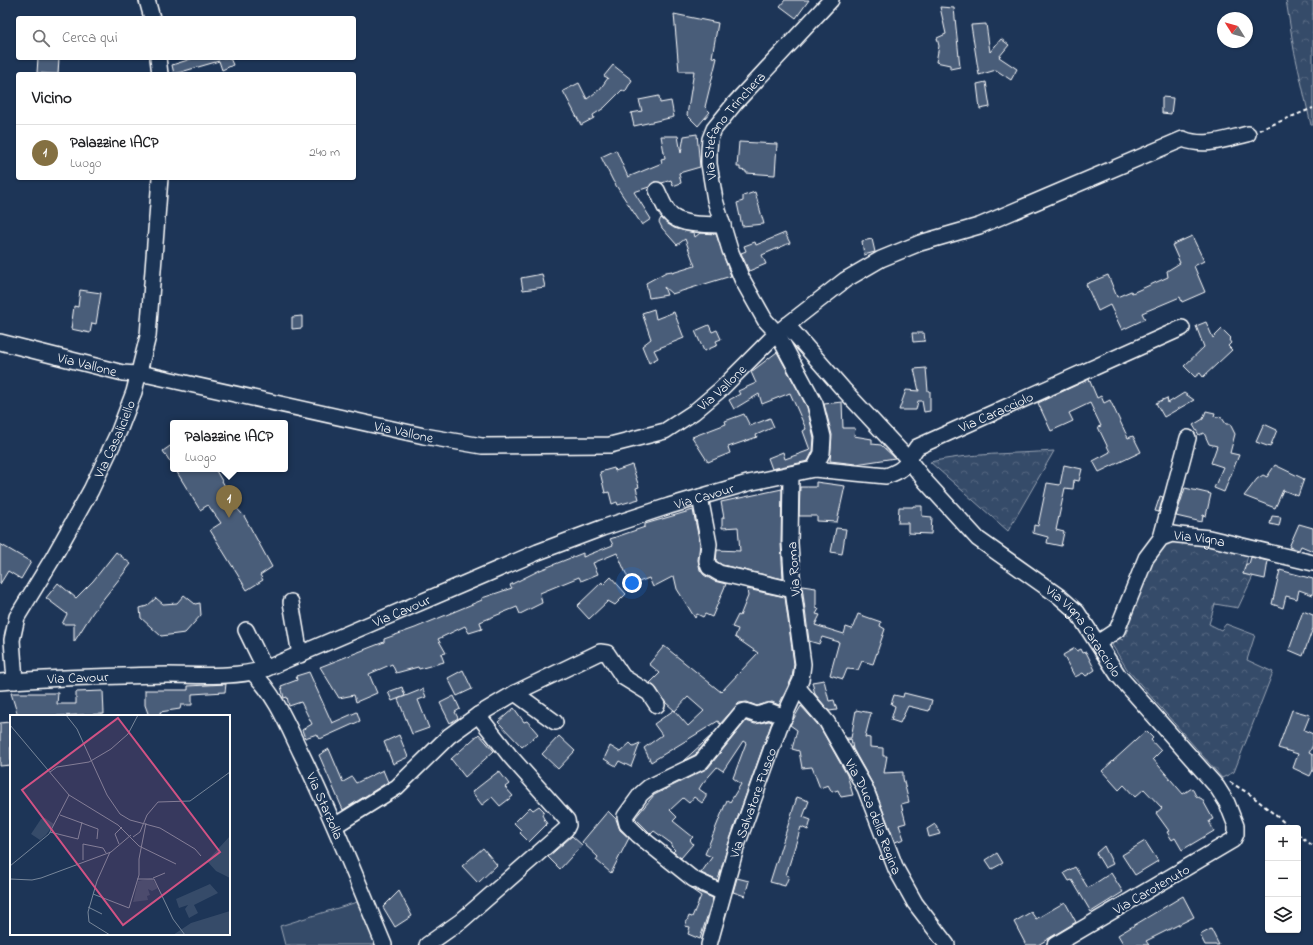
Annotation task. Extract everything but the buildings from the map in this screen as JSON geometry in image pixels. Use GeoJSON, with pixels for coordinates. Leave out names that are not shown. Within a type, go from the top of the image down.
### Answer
{"type":"FeatureCollection","features":[{"type":"Feature","properties":{"kind":"street"},"geometry":{"type":"LineString","coordinates":[[147,0],[151,16]]}},
{"type":"Feature","properties":{"kind":"street","name":"Via Stefano Trinchera"},"geometry":{"type":"LineString","coordinates":[[814,469],[822,453],[823,437],[815,404],[782,329],[765,320],[742,279],[715,200],[709,164],[710,139],[714,129],[740,97],[831,0]]}},
{"type":"Feature","properties":{"kind":"street"},"geometry":{"type":"LineString","coordinates":[[158,60],[160,72]]}},
{"type":"Feature","properties":{"kind":"street","name":"Via Vallone"},"geometry":{"type":"LineString","coordinates":[[0,342],[123,373],[139,374],[424,436],[482,446],[610,445],[665,431],[694,412],[720,390],[782,329],[845,280],[881,258],[920,243],[979,226],[1183,138],[1193,142],[1210,143],[1248,134]]}},
{"type":"Feature","properties":{"kind":"street","name":"Via Casaliciello"},"geometry":{"type":"LineString","coordinates":[[15,681],[12,640],[17,617],[53,558],[91,490],[119,431],[139,374],[148,336],[160,180]]}},
{"type":"Feature","properties":{"kind":"street"},"geometry":{"type":"LineString","coordinates":[[657,190],[667,210],[673,217],[701,224],[723,225]]}},
{"type":"Feature","properties":{"kind":"street","name":"Via Caracciolo"},"geometry":{"type":"LineString","coordinates":[[814,469],[886,476],[904,469],[908,458],[916,447],[1182,328]]}},
{"type":"Feature","properties":{"kind":"street","name":"Via Vigna Caracciolo"},"geometry":{"type":"LineString","coordinates":[[782,329],[843,389],[908,458],[926,482],[978,539],[1070,605],[1099,642],[1118,675],[1217,787],[1227,803],[1236,826]]}},
{"type":"Feature","properties":{"kind":"street"},"geometry":{"type":"LineString","coordinates":[[1161,538],[1188,438]]}},
{"type":"Feature","properties":{"kind":"street","name":"Via Cavour"},"geometry":{"type":"LineString","coordinates":[[0,682],[259,671],[300,655],[538,552],[602,528],[748,483],[814,469]]}},
{"type":"Feature","properties":{"kind":"street","name":"Via Roma"},"geometry":{"type":"LineString","coordinates":[[791,474],[790,544],[793,590],[803,664]]}},
{"type":"Feature","properties":{"kind":"street"},"geometry":{"type":"LineString","coordinates":[[700,497],[709,544],[707,561],[709,567],[719,573],[793,590]]}},
{"type":"Feature","properties":{"kind":"street","name":"Via Vigna"},"geometry":{"type":"LineString","coordinates":[[1099,642],[1117,630],[1146,558],[1161,538],[1172,534],[1202,537],[1313,563]]}},
{"type":"Feature","properties":{"kind":"street"},"geometry":{"type":"LineString","coordinates":[[291,602],[300,655]]}},
{"type":"Feature","properties":{"kind":"street","name":"Via Starzolla"},"geometry":{"type":"LineString","coordinates":[[246,630],[261,681],[287,723],[336,825],[384,945]]}},
{"type":"Feature","properties":{"kind":"street"},"geometry":{"type":"LineString","coordinates":[[336,825],[397,787],[449,736],[478,715],[515,693],[604,651],[611,658],[623,677],[649,693],[658,705]]}},
{"type":"Feature","properties":{"kind":"street","name":"Via Salvatore Fusco"},"geometry":{"type":"LineString","coordinates":[[709,945],[736,848],[785,717],[799,689],[803,664]]}},
{"type":"Feature","properties":{"kind":"street","name":"Via Duca della Regina"},"geometry":{"type":"LineString","coordinates":[[799,689],[827,722],[865,788],[896,869],[915,904],[947,945]]}},
{"type":"Feature","properties":{"kind":"street"},"geometry":{"type":"LineString","coordinates":[[515,693],[555,722]]}},
{"type":"Feature","properties":{"kind":"street"},"geometry":{"type":"LineString","coordinates":[[723,893],[693,879],[632,829],[624,820],[625,816],[642,794],[650,787],[701,762],[742,712],[745,711],[757,715],[769,711],[785,717]]}},
{"type":"Feature","properties":{"kind":"street"},"geometry":{"type":"LineString","coordinates":[[427,945],[460,921],[566,829],[568,825],[567,820],[510,756],[478,715]]}},
{"type":"Feature","properties":{"kind":"street","name":"Via Carotenuto"},"geometry":{"type":"LineString","coordinates":[[1055,945],[1226,846],[1233,840],[1236,834],[1236,826]]}},
{"type":"Feature","properties":{"kind":"path"},"geometry":{"type":"LineString","coordinates":[[1248,134],[1313,108]]}},
{"type":"Feature","properties":{"kind":"path"},"geometry":{"type":"LineString","coordinates":[[1217,787],[1222,782],[1230,782],[1251,795],[1287,825]]}},
{"type":"Feature","properties":{"kind":"path"},"geometry":{"type":"LineString","coordinates":[[1301,836],[1313,846]]}},
{"type":"Feature","properties":{"kind":"green space"},"geometry":{"type":"Polygon","coordinates":[[[1286,0],[1313,0],[1313,125],[1311,125],[1294,50],[1286,0]]]}},
{"type":"Feature","properties":{"kind":"green space"},"geometry":{"type":"Polygon","coordinates":[[[1054,451],[1008,531],[930,462],[976,455],[1054,451]]]}},
{"type":"Feature","properties":{"kind":"green space"},"geometry":{"type":"Polygon","coordinates":[[[1175,538],[1249,552],[1243,574],[1253,576],[1238,608],[1215,604],[1209,624],[1221,630],[1226,624],[1255,635],[1247,660],[1273,672],[1234,772],[1222,778],[1127,669],[1112,645],[1118,638],[1123,640],[1129,626],[1126,622],[1148,561],[1162,543],[1175,538]]]}},
{"type":"Feature","properties":{"kind":"green space"},"geometry":{"type":"Polygon","coordinates":[[[357,902],[376,945],[285,945],[280,926],[357,902]]]}},
{"type":"Feature","properties":{"kind":"place","name":"Palazzine IACP"},"geometry":{"type":"Point","coordinates":[229,518]}}]}
